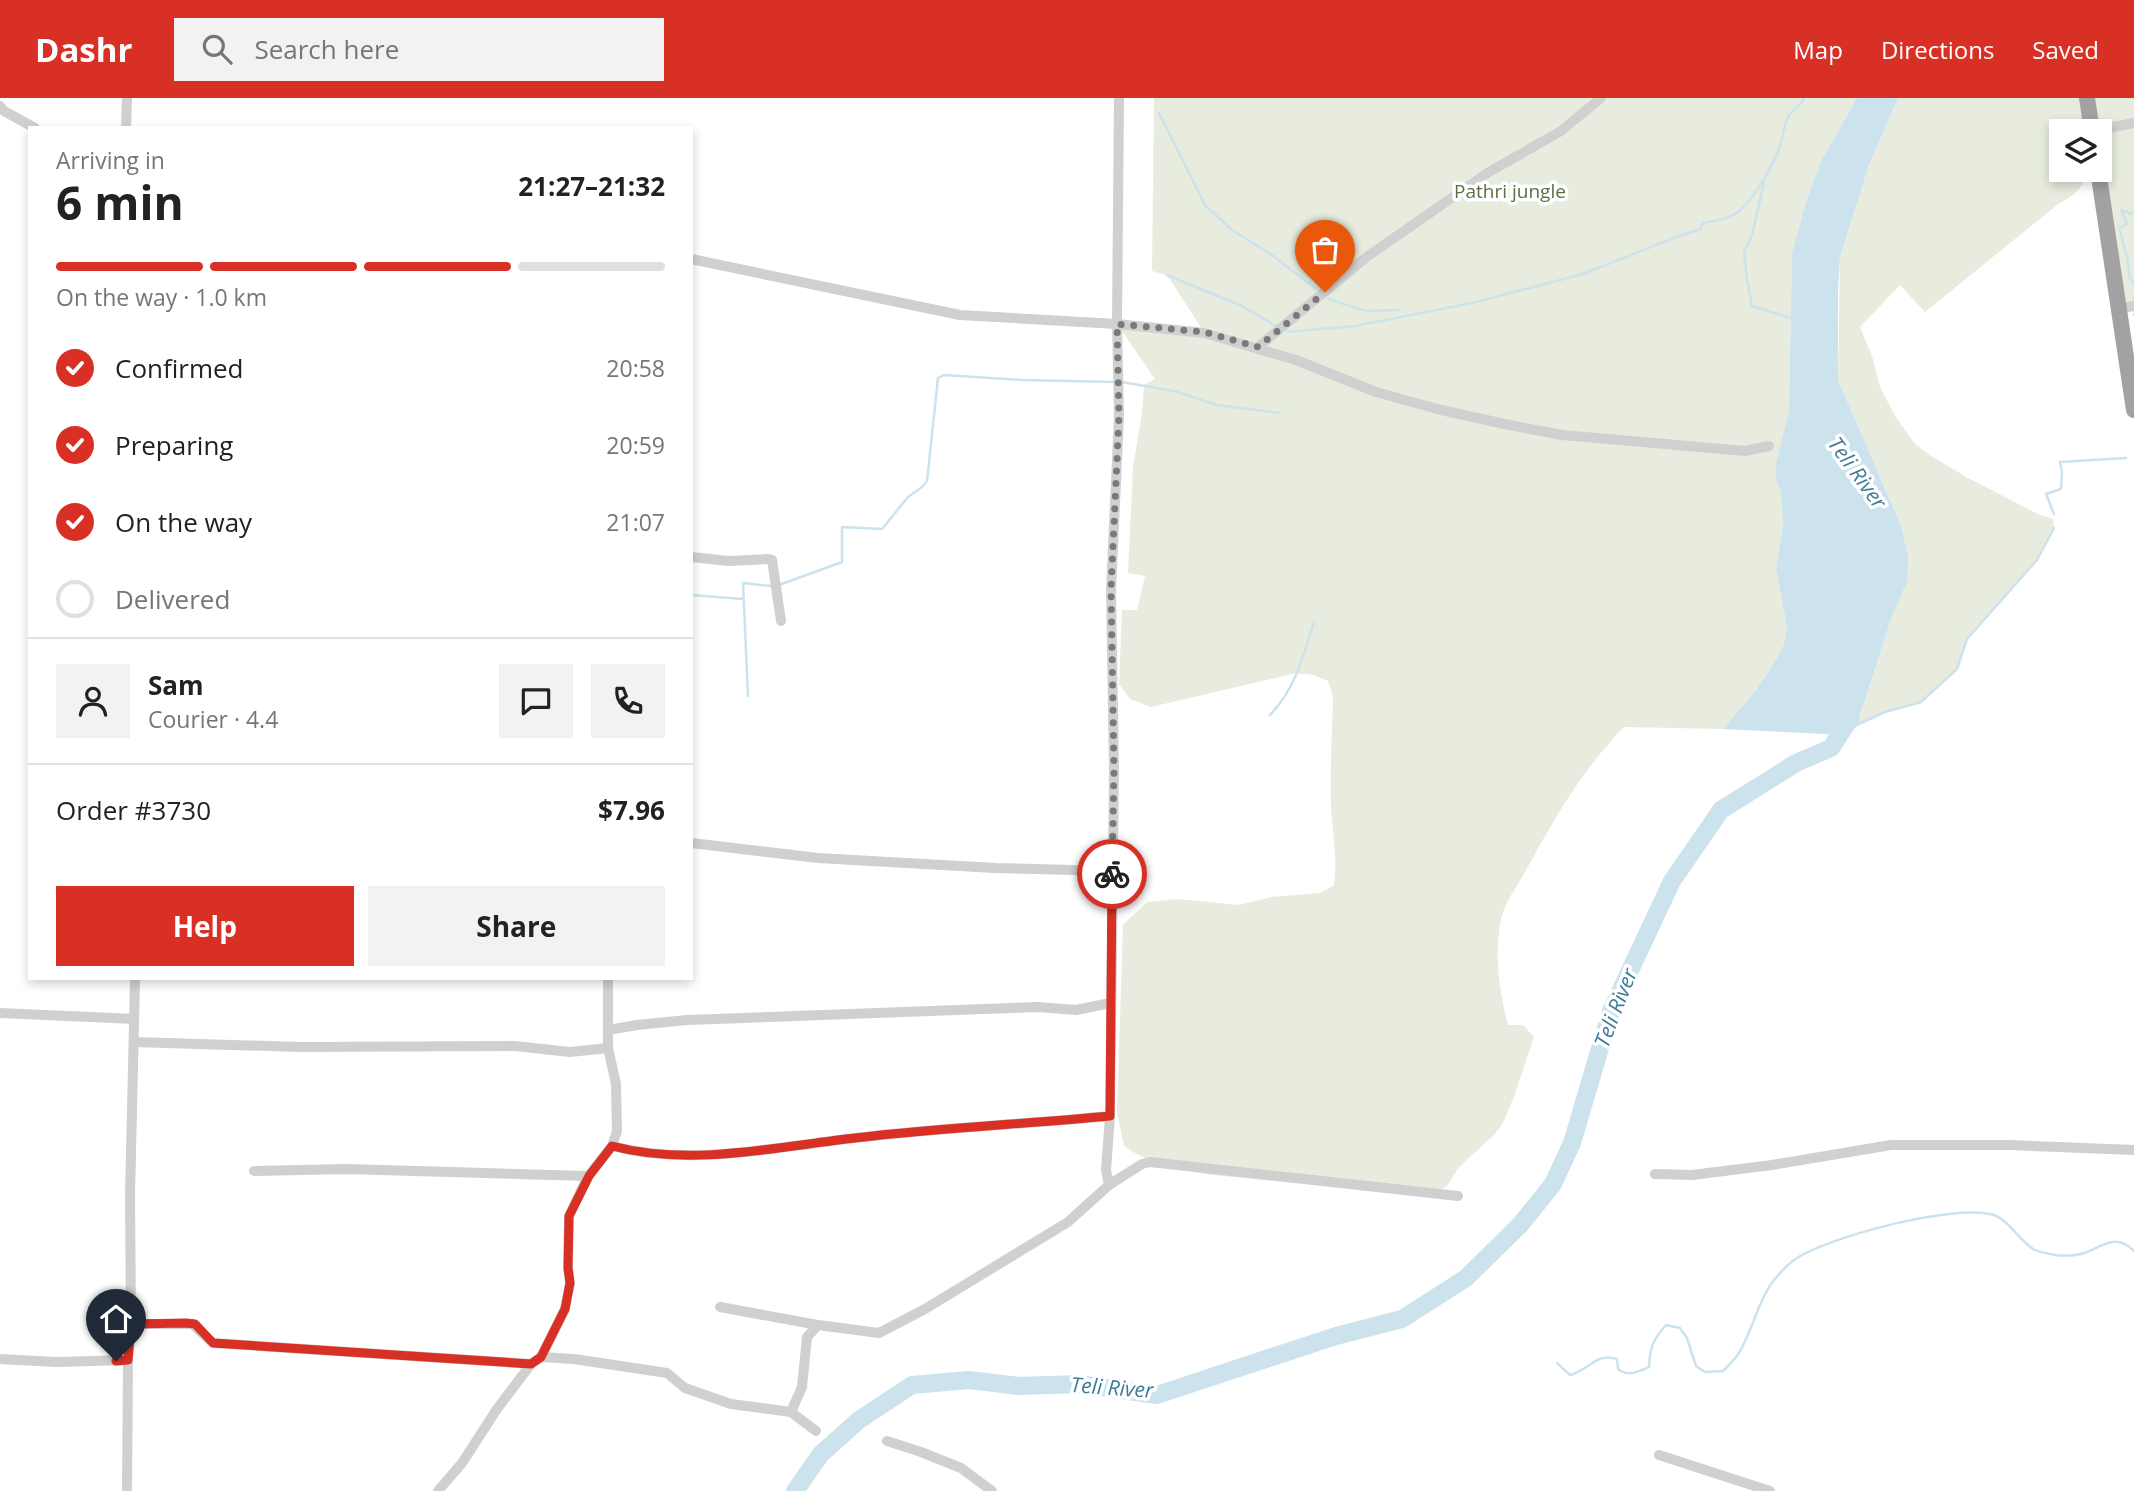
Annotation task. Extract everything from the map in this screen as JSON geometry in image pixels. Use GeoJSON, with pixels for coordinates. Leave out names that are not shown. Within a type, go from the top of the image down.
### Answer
{"type":"FeatureCollection","features":[{"type":"Feature","properties":{"kind":"highway"},"geometry":{"type":"LineString","coordinates":[[2087,98],[2090,119]]}},
{"type":"Feature","properties":{"kind":"highway"},"geometry":{"type":"LineString","coordinates":[[2100,182],[2126,307],[2134,410]]}},
{"type":"Feature","properties":{"kind":"street"},"geometry":{"type":"LineString","coordinates":[[127,98],[127,126]]}},
{"type":"Feature","properties":{"kind":"street"},"geometry":{"type":"LineString","coordinates":[[1109,1185],[1106,1170],[1110,1116],[1114,769],[1111,590],[1119,416],[1119,98]]}},
{"type":"Feature","properties":{"kind":"street"},"geometry":{"type":"LineString","coordinates":[[1258,347],[1368,256],[1489,172],[1561,131],[1601,98]]}},
{"type":"Feature","properties":{"kind":"street"},"geometry":{"type":"LineString","coordinates":[[0,106],[31,126]]}},
{"type":"Feature","properties":{"kind":"street"},"geometry":{"type":"LineString","coordinates":[[2112,127],[2134,123]]}},
{"type":"Feature","properties":{"kind":"street"},"geometry":{"type":"LineString","coordinates":[[693,259],[960,314],[1204,332],[1296,360],[1377,392],[1441,410],[1562,435],[1745,451],[1769,446]]}},
{"type":"Feature","properties":{"kind":"street"},"geometry":{"type":"LineString","coordinates":[[693,557],[729,561],[772,560],[781,621]]}},
{"type":"Feature","properties":{"kind":"street"},"geometry":{"type":"LineString","coordinates":[[693,843],[818,858],[995,868],[1112,871]]}},
{"type":"Feature","properties":{"kind":"street"},"geometry":{"type":"LineString","coordinates":[[127,1491],[135,980]]}},
{"type":"Feature","properties":{"kind":"street"},"geometry":{"type":"LineString","coordinates":[[438,1491],[462,1463],[497,1409],[531,1364],[541,1357],[565,1309],[570,1283],[569,1216],[589,1176],[612,1146],[617,1131],[616,1084],[608,1048],[608,980]]}},
{"type":"Feature","properties":{"kind":"street"},"geometry":{"type":"LineString","coordinates":[[607,1030],[701,1020],[1037,1007],[1076,1010],[1110,1003]]}},
{"type":"Feature","properties":{"kind":"street"},"geometry":{"type":"LineString","coordinates":[[0,1013],[134,1018]]}},
{"type":"Feature","properties":{"kind":"street"},"geometry":{"type":"LineString","coordinates":[[134,1042],[301,1047],[514,1046],[570,1052],[608,1048]]}},
{"type":"Feature","properties":{"kind":"street"},"geometry":{"type":"LineString","coordinates":[[612,1146],[635,1152],[694,1155],[775,1150],[855,1138],[1110,1116]]}},
{"type":"Feature","properties":{"kind":"street"},"geometry":{"type":"LineString","coordinates":[[1655,1174],[1692,1175],[1891,1145],[2009,1144],[2134,1150]]}},
{"type":"Feature","properties":{"kind":"street"},"geometry":{"type":"LineString","coordinates":[[720,1307],[879,1333],[925,1309],[1068,1222],[1109,1185],[1142,1164],[1150,1162],[1458,1196]]}},
{"type":"Feature","properties":{"kind":"street"},"geometry":{"type":"LineString","coordinates":[[254,1171],[346,1168],[589,1176]]}},
{"type":"Feature","properties":{"kind":"street"},"geometry":{"type":"LineString","coordinates":[[131,1324],[192,1324],[213,1343],[531,1364]]}},
{"type":"Feature","properties":{"kind":"street"},"geometry":{"type":"LineString","coordinates":[[792,1412],[802,1387],[807,1337],[818,1325]]}},
{"type":"Feature","properties":{"kind":"street"},"geometry":{"type":"LineString","coordinates":[[541,1357],[574,1359],[667,1373],[685,1388],[731,1404],[792,1412],[816,1431]]}},
{"type":"Feature","properties":{"kind":"street"},"geometry":{"type":"LineString","coordinates":[[0,1359],[56,1362],[128,1360]]}},
{"type":"Feature","properties":{"kind":"street"},"geometry":{"type":"LineString","coordinates":[[887,1441],[961,1468],[992,1491]]}},
{"type":"Feature","properties":{"kind":"street"},"geometry":{"type":"LineString","coordinates":[[1659,1455],[1770,1491]]}},
{"type":"Feature","properties":{"kind":"green space","name":"Pathri jungle"},"geometry":{"type":"Polygon","coordinates":[[[1154,98],[1857,98],[1821,161],[1792,252],[1789,411],[1776,479],[1781,493],[1783,525],[1776,569],[1787,628],[1784,644],[1756,690],[1723,729],[1624,727],[1595,760],[1570,796],[1512,894],[1501,919],[1498,972],[1508,1025],[1523,1025],[1534,1037],[1515,1094],[1503,1123],[1494,1135],[1459,1167],[1447,1186],[1428,1196],[1213,1175],[1155,1162],[1124,1146],[1117,1112],[1123,925],[1147,902],[1178,899],[1239,905],[1271,897],[1320,893],[1334,885],[1335,865],[1331,792],[1333,697],[1328,681],[1297,673],[1151,707],[1130,699],[1119,684],[1122,610],[1137,610],[1145,576],[1128,573],[1133,467],[1144,385],[1155,379],[1117,324],[1204,332],[1167,275],[1152,271],[1154,98]]]}},
{"type":"Feature","properties":{"kind":"green space"},"geometry":{"type":"Polygon","coordinates":[[[1898,98],[2134,98],[2134,306],[2119,309],[2102,182],[2112,182],[2112,119],[2049,119],[2049,182],[2083,182],[2077,191],[1925,312],[1900,285],[1860,327],[1872,356],[1880,387],[1895,416],[1915,444],[1968,478],[2053,519],[2054,528],[2037,560],[1967,639],[1957,670],[1920,704],[1867,719],[1846,735],[1862,711],[1891,619],[1907,582],[1901,526],[1838,380],[1840,257],[1869,165],[1898,98]]]}},
{"type":"Feature","properties":{"kind":"water"},"geometry":{"type":"Polygon","coordinates":[[[1857,98],[1898,98],[1869,165],[1840,257],[1838,380],[1901,526],[1908,557],[1907,582],[1891,619],[1862,710],[1846,735],[1723,729],[1756,690],[1784,644],[1787,628],[1776,569],[1783,525],[1776,464],[1789,411],[1792,252],[1821,161],[1857,98]]]}},
{"type":"Feature","properties":{"kind":"waterway"},"geometry":{"type":"LineString","coordinates":[[1287,332],[1355,326],[1472,303],[1583,274],[1701,229],[1703,223],[1731,216],[1742,209],[1761,183],[1777,154],[1788,117],[1804,98]]}},
{"type":"Feature","properties":{"kind":"waterway"},"geometry":{"type":"LineString","coordinates":[[1159,113],[1205,205],[1232,230],[1272,255],[1316,289]]}},
{"type":"Feature","properties":{"kind":"waterway"},"geometry":{"type":"LineString","coordinates":[[1764,183],[1752,235],[1744,252],[1752,306],[1791,318]]}},
{"type":"Feature","properties":{"kind":"waterway"},"geometry":{"type":"LineString","coordinates":[[2134,212],[2131,214],[2121,210],[2127,224],[2119,228],[2130,278],[2134,283]]}},
{"type":"Feature","properties":{"kind":"waterway"},"geometry":{"type":"LineString","coordinates":[[1167,275],[1242,306],[1276,326]]}},
{"type":"Feature","properties":{"kind":"waterway"},"geometry":{"type":"LineString","coordinates":[[1328,299],[1366,311],[1400,310]]}},
{"type":"Feature","properties":{"kind":"waterway"},"geometry":{"type":"LineString","coordinates":[[779,585],[842,562],[842,527],[882,529],[908,497],[927,481],[938,378],[944,375],[1115,382]]}},
{"type":"Feature","properties":{"kind":"waterway"},"geometry":{"type":"LineString","coordinates":[[1122,382],[1174,391],[1217,405],[1280,413]]}},
{"type":"Feature","properties":{"kind":"waterway"},"geometry":{"type":"LineString","coordinates":[[2054,514],[2046,494],[2061,489],[2060,462],[2126,458]]}},
{"type":"Feature","properties":{"kind":"waterway"},"geometry":{"type":"LineString","coordinates":[[1850,728],[1885,712],[1921,702],[1957,669],[1967,639],[2037,560],[2054,528]]}},
{"type":"Feature","properties":{"kind":"waterway"},"geometry":{"type":"LineString","coordinates":[[748,696],[743,583],[772,586]]}},
{"type":"Feature","properties":{"kind":"waterway"},"geometry":{"type":"LineString","coordinates":[[693,595],[743,599]]}},
{"type":"Feature","properties":{"kind":"waterway"},"geometry":{"type":"LineString","coordinates":[[1270,715],[1292,683],[1314,622]]}},
{"type":"Feature","properties":{"kind":"waterway","name":"Teli River"},"geometry":{"type":"LineString","coordinates":[[795,1491],[821,1454],[859,1420],[912,1385],[969,1380],[1019,1386],[1079,1384],[1157,1395],[1336,1336],[1402,1319],[1466,1278],[1520,1225],[1553,1184],[1572,1143],[1611,1011],[1672,881],[1721,810],[1796,763],[1831,748],[1851,717]]}},
{"type":"Feature","properties":{"kind":"waterway","name":"Teli River"},"geometry":{"type":"LineString","coordinates":[[1557,1363],[1570,1375],[1598,1360],[1610,1357],[1617,1359],[1618,1369],[1629,1373],[1637,1372],[1649,1367],[1653,1344],[1666,1325],[1680,1328],[1687,1338],[1696,1366],[1705,1372],[1723,1371],[1740,1351],[1770,1286],[1791,1262],[1810,1251],[1861,1232],[1922,1218],[1951,1214],[1994,1215],[2030,1247],[2054,1255],[2087,1252],[2111,1242],[2122,1243],[2134,1251]]}},
{"type":"Feature","properties":{"kind":"way so far"},"geometry":{"type":"LineString","coordinates":[[1112,874],[1114,769],[1111,590],[1119,416],[1117,324],[1204,332],[1258,347],[1325,292]]}},
{"type":"Feature","properties":{"kind":"route"},"geometry":{"type":"LineString","coordinates":[[116,1361],[128,1360],[131,1324],[186,1323],[195,1324],[213,1343],[531,1364],[541,1357],[565,1309],[570,1283],[569,1216],[589,1176],[612,1146],[635,1152],[694,1155],[775,1150],[855,1138],[1110,1116],[1112,874]]}}]}
